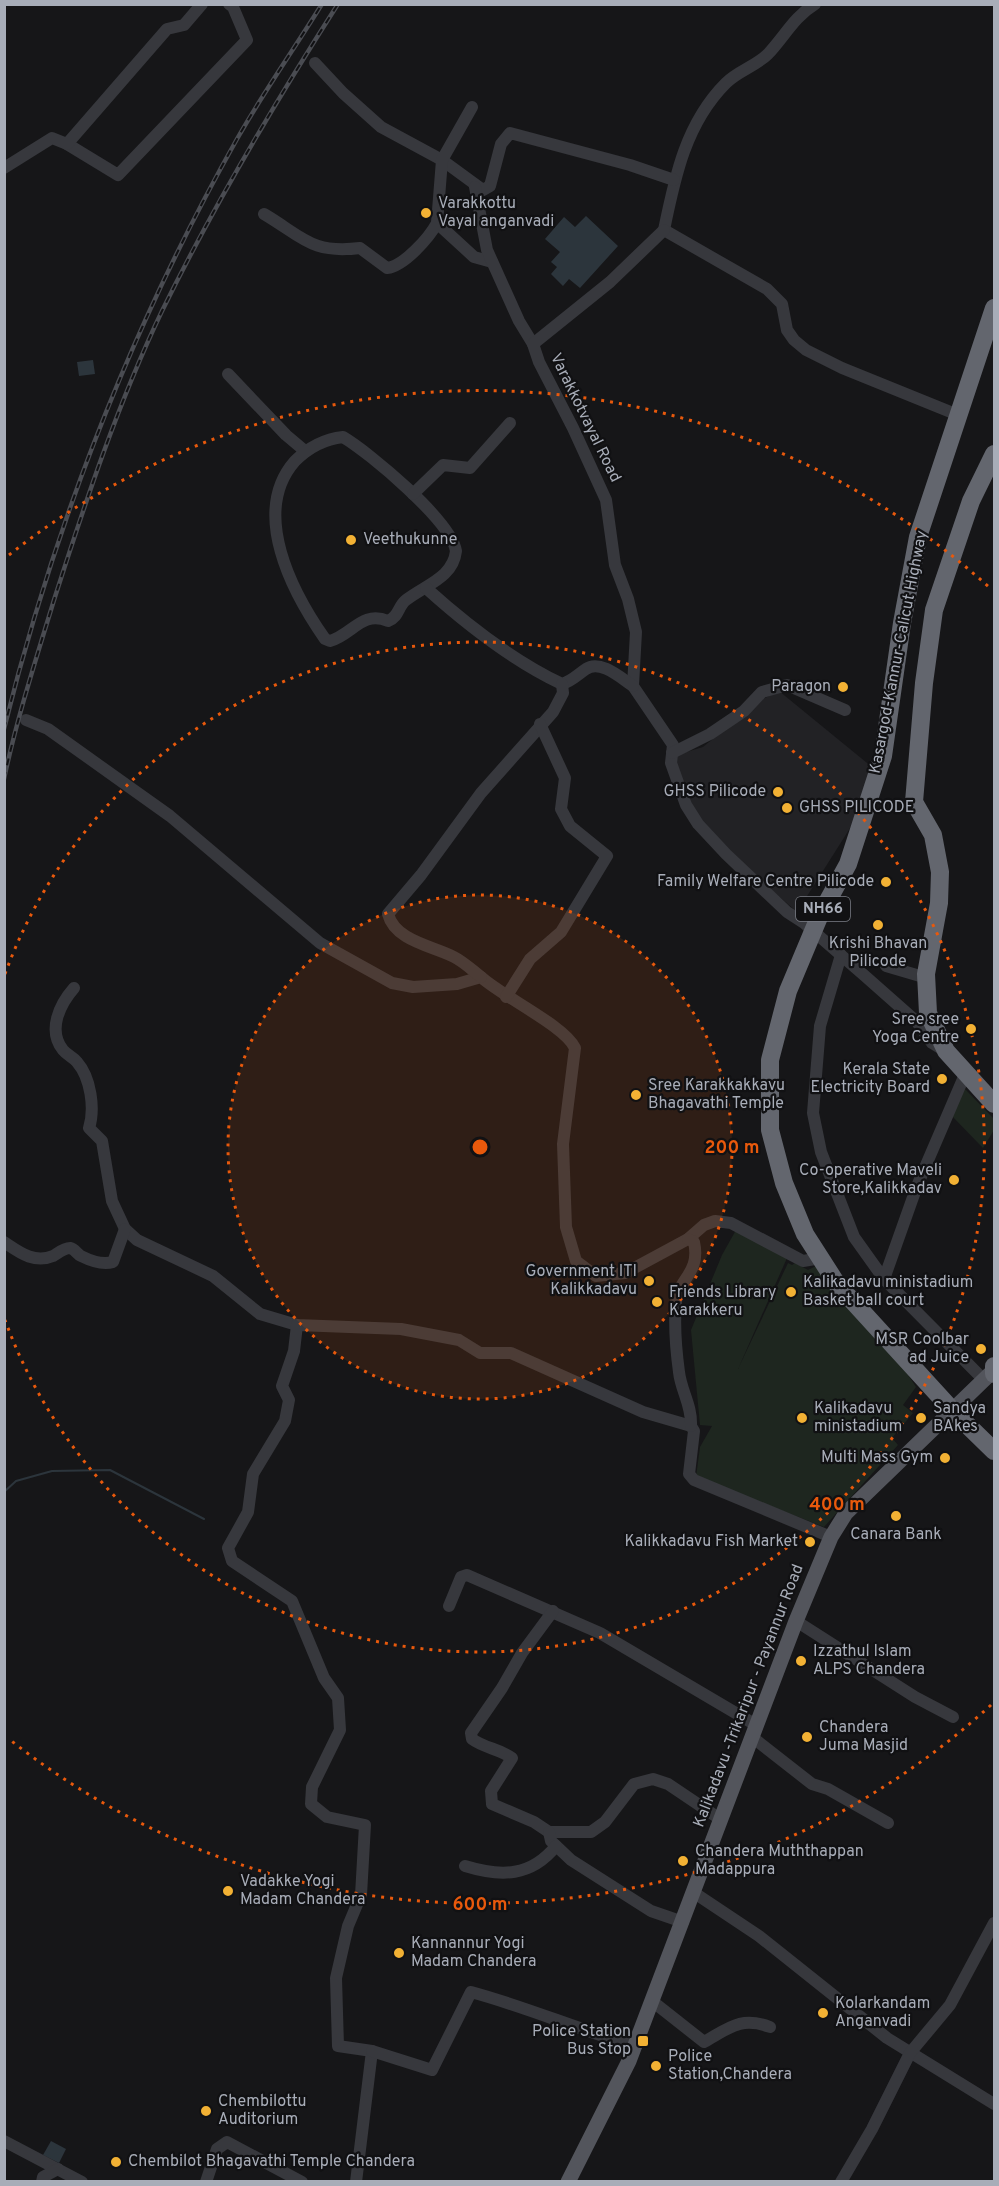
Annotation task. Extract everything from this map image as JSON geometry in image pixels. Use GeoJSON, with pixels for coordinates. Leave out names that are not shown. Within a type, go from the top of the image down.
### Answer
{"type":"FeatureCollection","features":[{"type":"Feature","properties":{"kind":"highway","name":"Kasargod-Kannur-Calicut Highway"},"geometry":{"type":"LineString","coordinates":[[994,308],[918,537],[902,623],[883,756],[848,864],[813,931],[788,991],[770,1060],[770,1130],[783,1183],[805,1234],[837,1284],[953,1411],[994,1451]]}},
{"type":"Feature","properties":{"kind":"highway","name":"Kasargod-Kannur-Calicut Highway"},"geometry":{"type":"LineString","coordinates":[[994,454],[971,501],[934,610],[924,682],[914,802],[933,835],[940,872],[939,903],[926,974],[928,1013],[946,1051],[994,1104]]}},
{"type":"Feature","properties":{"kind":"main road","name":"Kalikadavu -Trikaripur - Payannur Road"},"geometry":{"type":"LineString","coordinates":[[568,2181],[634,2046],[796,1621],[831,1537],[846,1513],[992,1373]]}},
{"type":"Feature","properties":{"kind":"street"},"geometry":{"type":"LineString","coordinates":[[67,144],[167,29],[184,25],[202,4]]}},
{"type":"Feature","properties":{"kind":"street"},"geometry":{"type":"LineString","coordinates":[[4,168],[52,138],[67,144],[118,175],[247,40],[233,7],[229,4]]}},
{"type":"Feature","properties":{"kind":"street"},"geometry":{"type":"LineString","coordinates":[[815,4],[803,11],[766,56],[727,82],[700,115],[683,150],[674,180],[664,230],[767,289],[782,304],[787,330],[794,340],[806,350],[842,368],[958,415]]}},
{"type":"Feature","properties":{"kind":"street"},"geometry":{"type":"LineString","coordinates":[[315,63],[343,93],[381,127],[442,160],[475,187],[483,190],[490,186],[501,144],[510,133],[608,158],[674,180]]}},
{"type":"Feature","properties":{"kind":"street"},"geometry":{"type":"LineString","coordinates":[[264,214],[307,244],[336,251],[360,248],[387,268],[396,267],[432,232],[437,223],[442,160],[472,107]]}},
{"type":"Feature","properties":{"kind":"street"},"geometry":{"type":"LineString","coordinates":[[475,187],[487,250],[519,321],[533,344]]}},
{"type":"Feature","properties":{"kind":"street"},"geometry":{"type":"LineString","coordinates":[[437,223],[474,257],[492,262]]}},
{"type":"Feature","properties":{"kind":"street","name":"Varakkotvayal Road"},"geometry":{"type":"LineString","coordinates":[[633,686],[636,632],[628,599],[615,565],[606,500],[573,428],[538,362],[533,344],[610,282],[664,230]]}},
{"type":"Feature","properties":{"kind":"street"},"geometry":{"type":"LineString","coordinates":[[228,374],[286,435],[305,451]]}},
{"type":"Feature","properties":{"kind":"street"},"geometry":{"type":"LineString","coordinates":[[413,494],[442,465],[470,468],[510,423]]}},
{"type":"Feature","properties":{"kind":"street"},"geometry":{"type":"LineString","coordinates":[[343,437],[363,449],[413,494],[455,543],[456,550],[451,566],[426,588],[404,600],[393,619],[388,621],[380,617],[368,618],[350,627],[336,639],[325,639],[295,591],[274,521],[274,502],[280,483],[305,451],[333,438],[343,437]]}},
{"type":"Feature","properties":{"kind":"street"},"geometry":{"type":"LineString","coordinates":[[426,588],[477,629],[538,672],[562,684],[572,681],[588,667],[600,666],[633,686],[673,745],[671,763],[686,805],[698,824],[787,912],[813,931],[917,1022],[932,1043],[946,1051]]}},
{"type":"Feature","properties":{"kind":"street"},"geometry":{"type":"LineString","coordinates":[[562,684],[563,693],[553,712],[481,793],[421,875],[388,914],[396,928],[431,949],[460,960],[506,997],[566,1036],[575,1048],[563,1144],[566,1227],[576,1261],[596,1276],[625,1273],[688,1239],[704,1225],[715,1221],[731,1223],[803,1262],[821,1258]]}},
{"type":"Feature","properties":{"kind":"street"},"geometry":{"type":"LineString","coordinates":[[672,753],[710,734],[744,711],[762,692],[778,687],[787,685],[845,710]]}},
{"type":"Feature","properties":{"kind":"street"},"geometry":{"type":"LineString","coordinates":[[26,720],[48,729],[170,816],[320,943],[392,983],[413,987],[457,984],[481,977]]}},
{"type":"Feature","properties":{"kind":"street"},"geometry":{"type":"LineString","coordinates":[[506,997],[530,959],[561,932],[607,856],[570,826],[561,809],[566,778],[540,724]]}},
{"type":"Feature","properties":{"kind":"street"},"geometry":{"type":"LineString","coordinates":[[841,955],[820,1026],[813,1113],[821,1152],[854,1237],[884,1279],[992,1373]]}},
{"type":"Feature","properties":{"kind":"street"},"geometry":{"type":"LineString","coordinates":[[886,966],[920,976],[926,974]]}},
{"type":"Feature","properties":{"kind":"street"},"geometry":{"type":"LineString","coordinates":[[74,988],[65,998],[57,1020],[55,1034],[63,1050],[78,1063],[88,1089],[93,1115],[89,1128],[102,1140],[112,1201],[125,1229],[137,1240],[213,1276],[260,1314],[297,1325],[401,1329],[459,1340],[480,1353],[512,1353],[644,1412],[691,1426]]}},
{"type":"Feature","properties":{"kind":"street"},"geometry":{"type":"LineString","coordinates":[[884,1279],[917,1186],[966,1072]]}},
{"type":"Feature","properties":{"kind":"street"},"geometry":{"type":"LineString","coordinates":[[4,1242],[18,1253],[33,1258],[50,1257],[67,1248],[72,1248],[81,1256],[106,1264],[113,1262],[118,1255],[125,1229]]}},
{"type":"Feature","properties":{"kind":"street"},"geometry":{"type":"LineString","coordinates":[[688,1239],[694,1242],[694,1264],[677,1294],[676,1310],[679,1373],[689,1402],[691,1426],[694,1431],[689,1474],[693,1480],[831,1537]]}},
{"type":"Feature","properties":{"kind":"street"},"geometry":{"type":"LineString","coordinates":[[297,1325],[294,1350],[282,1386],[289,1400],[285,1422],[254,1474],[248,1512],[228,1548],[232,1561],[292,1601],[324,1678],[338,1698],[340,1730],[312,1787],[311,1804],[327,1817],[365,1825],[361,1895],[348,1926],[336,1978],[338,2046],[372,2051],[432,2070],[471,1992],[520,2006],[597,2036],[634,2046]]}},
{"type":"Feature","properties":{"kind":"street"},"geometry":{"type":"LineString","coordinates":[[449,1606],[461,1576],[467,1575],[600,1633],[754,1731],[812,1784],[828,1789],[888,1822]]}},
{"type":"Feature","properties":{"kind":"street"},"geometry":{"type":"LineString","coordinates":[[553,1611],[522,1653],[502,1688],[471,1733],[472,1739],[479,1744],[504,1752],[512,1758],[491,1791],[492,1804],[534,1822],[549,1832],[597,1830],[634,1784],[653,1779],[668,1784],[720,1819]]}},
{"type":"Feature","properties":{"kind":"street"},"geometry":{"type":"LineString","coordinates":[[796,1621],[915,1697],[953,1717]]}},
{"type":"Feature","properties":{"kind":"street"},"geometry":{"type":"LineString","coordinates":[[549,1832],[551,1840],[571,1860],[651,1911],[683,1922]]}},
{"type":"Feature","properties":{"kind":"street"},"geometry":{"type":"LineString","coordinates":[[465,1866],[511,1874],[536,1865],[556,1846]]}},
{"type":"Feature","properties":{"kind":"street"},"geometry":{"type":"LineString","coordinates":[[693,1892],[759,1936],[887,2038],[994,2104]]}},
{"type":"Feature","properties":{"kind":"street"},"geometry":{"type":"LineString","coordinates":[[841,2181],[872,2129],[910,2053],[950,2005],[994,1923]]}},
{"type":"Feature","properties":{"kind":"street"},"geometry":{"type":"LineString","coordinates":[[652,2001],[704,2042],[737,2024],[753,2020],[770,2027]]}},
{"type":"Feature","properties":{"kind":"street"},"geometry":{"type":"LineString","coordinates":[[356,2181],[372,2051]]}},
{"type":"Feature","properties":{"kind":"street"},"geometry":{"type":"LineString","coordinates":[[4,2141],[82,2181]]}},
{"type":"Feature","properties":{"kind":"street"},"geometry":{"type":"LineString","coordinates":[[206,2181],[217,2149],[227,2142],[302,2181]]}},
{"type":"Feature","properties":{"kind":"street"},"geometry":{"type":"LineString","coordinates":[[42,2181],[43,2177],[58,2169]]}},
{"type":"Feature","properties":{"kind":"shaded area"},"geometry":{"type":"Polygon","coordinates":[[[586,216],[618,246],[580,288],[569,279],[563,286],[551,274],[557,267],[551,262],[560,252],[545,239],[564,217],[575,227],[586,216]]]}},
{"type":"Feature","properties":{"kind":"shaded area"},"geometry":{"type":"Polygon","coordinates":[[[93,360],[95,374],[79,376],[77,362],[93,360]]]}},
{"type":"Feature","properties":{"kind":"shaded area","name":"GHSS Pilicode"},"geometry":{"type":"Polygon","coordinates":[[[779,691],[883,776],[797,912],[713,839],[689,807],[673,764],[676,755],[703,747],[759,701],[779,691]]]}},
{"type":"Feature","properties":{"kind":"shaded area"},"geometry":{"type":"Polygon","coordinates":[[[965,1089],[994,1119],[994,1130],[983,1148],[951,1115],[965,1089]]]}},
{"type":"Feature","properties":{"kind":"shaded area"},"geometry":{"type":"Polygon","coordinates":[[[736,1230],[787,1258],[738,1369],[788,1263],[792,1265],[795,1263],[808,1270],[816,1266],[903,1367],[916,1387],[903,1405],[913,1413],[892,1438],[898,1445],[824,1527],[696,1477],[700,1447],[712,1426],[700,1425],[691,1330],[722,1255],[736,1230]]]}},
{"type":"Feature","properties":{"kind":"shaded area"},"geometry":{"type":"Polygon","coordinates":[[[51,2141],[66,2149],[59,2163],[43,2155],[51,2141]]]}},
{"type":"Feature","properties":{"kind":"waterway"},"geometry":{"type":"LineString","coordinates":[[4,1492],[16,1481],[52,1471],[110,1470],[204,1519]]}},
{"type":"Feature","properties":{"kind":"railway"},"geometry":{"type":"LineString","coordinates":[[4,729],[47,576],[101,426],[131,353],[199,209],[237,139],[322,4]]}},
{"type":"Feature","properties":{"kind":"railway"},"geometry":{"type":"LineString","coordinates":[[4,779],[27,689],[90,490],[146,346],[182,271],[224,194],[268,117],[338,4]]}},
{"type":"Feature","properties":{"kind":"place","name":"Varakkottu Vayal anganvadi"},"geometry":{"type":"Point","coordinates":[426,213]}},
{"type":"Feature","properties":{"kind":"place","name":"Veethukunne"},"geometry":{"type":"Point","coordinates":[351,540]}},
{"type":"Feature","properties":{"kind":"place","name":"Paragon"},"geometry":{"type":"Point","coordinates":[843,687]}},
{"type":"Feature","properties":{"kind":"place","name":"GHSS Pilicode"},"geometry":{"type":"Point","coordinates":[778,792]}},
{"type":"Feature","properties":{"kind":"place","name":"GHSS PILICODE"},"geometry":{"type":"Point","coordinates":[787,808]}},
{"type":"Feature","properties":{"kind":"place","name":"Family Welfare Centre Pilicode"},"geometry":{"type":"Point","coordinates":[886,882]}},
{"type":"Feature","properties":{"kind":"place","name":"Krishi Bhavan Pilicode"},"geometry":{"type":"Point","coordinates":[878,925]}},
{"type":"Feature","properties":{"kind":"place","name":"Sree sree Yoga Centre"},"geometry":{"type":"Point","coordinates":[971,1029]}},
{"type":"Feature","properties":{"kind":"place","name":"Kerala State Electricity Board"},"geometry":{"type":"Point","coordinates":[942,1079]}},
{"type":"Feature","properties":{"kind":"place","name":"Sree Karakkakkavu Bhagavathi Temple"},"geometry":{"type":"Point","coordinates":[636,1095]}},
{"type":"Feature","properties":{"kind":"place","name":"Co-operative Maveli Store,Kalikkadav"},"geometry":{"type":"Point","coordinates":[954,1180]}},
{"type":"Feature","properties":{"kind":"place","name":"Government ITI Kalikkadavu"},"geometry":{"type":"Point","coordinates":[649,1281]}},
{"type":"Feature","properties":{"kind":"place","name":"Kalikadavu ministadium Basket ball court"},"geometry":{"type":"Point","coordinates":[791,1292]}},
{"type":"Feature","properties":{"kind":"place","name":"Friends Library Karakkeru"},"geometry":{"type":"Point","coordinates":[657,1302]}},
{"type":"Feature","properties":{"kind":"place","name":"MSR Coolbar ad Juice"},"geometry":{"type":"Point","coordinates":[981,1349]}},
{"type":"Feature","properties":{"kind":"place","name":"Kalikadavu ministadium"},"geometry":{"type":"Point","coordinates":[802,1418]}},
{"type":"Feature","properties":{"kind":"place","name":"Sandya BAkes"},"geometry":{"type":"Point","coordinates":[921,1418]}},
{"type":"Feature","properties":{"kind":"place","name":"Multi Mass Gym"},"geometry":{"type":"Point","coordinates":[945,1458]}},
{"type":"Feature","properties":{"kind":"place","name":"Canara Bank"},"geometry":{"type":"Point","coordinates":[896,1516]}},
{"type":"Feature","properties":{"kind":"place","name":"Kalikkadavu Fish Market"},"geometry":{"type":"Point","coordinates":[810,1542]}},
{"type":"Feature","properties":{"kind":"place","name":"Izzathul Islam ALPS Chandera"},"geometry":{"type":"Point","coordinates":[801,1661]}},
{"type":"Feature","properties":{"kind":"place","name":"Chandera Juma Masjid"},"geometry":{"type":"Point","coordinates":[807,1737]}},
{"type":"Feature","properties":{"kind":"place","name":"Chandera Muththappan Madappura"},"geometry":{"type":"Point","coordinates":[683,1861]}},
{"type":"Feature","properties":{"kind":"place","name":"Vadakke Yogi Madam Chandera"},"geometry":{"type":"Point","coordinates":[228,1891]}},
{"type":"Feature","properties":{"kind":"place","name":"Kannannur Yogi Madam Chandera"},"geometry":{"type":"Point","coordinates":[399,1953]}},
{"type":"Feature","properties":{"kind":"place","name":"Kolarkandam Anganvadi"},"geometry":{"type":"Point","coordinates":[823,2013]}},
{"type":"Feature","properties":{"kind":"place","name":"Police Station Bus Stop"},"geometry":{"type":"Point","coordinates":[643,2041]}},
{"type":"Feature","properties":{"kind":"place","name":"Police Station,Chandera"},"geometry":{"type":"Point","coordinates":[656,2066]}},
{"type":"Feature","properties":{"kind":"place","name":"Chembilottu Auditorium"},"geometry":{"type":"Point","coordinates":[206,2111]}},
{"type":"Feature","properties":{"kind":"place","name":"Chembilot Bhagavathi Temple Chandera"},"geometry":{"type":"Point","coordinates":[116,2162]}}]}
